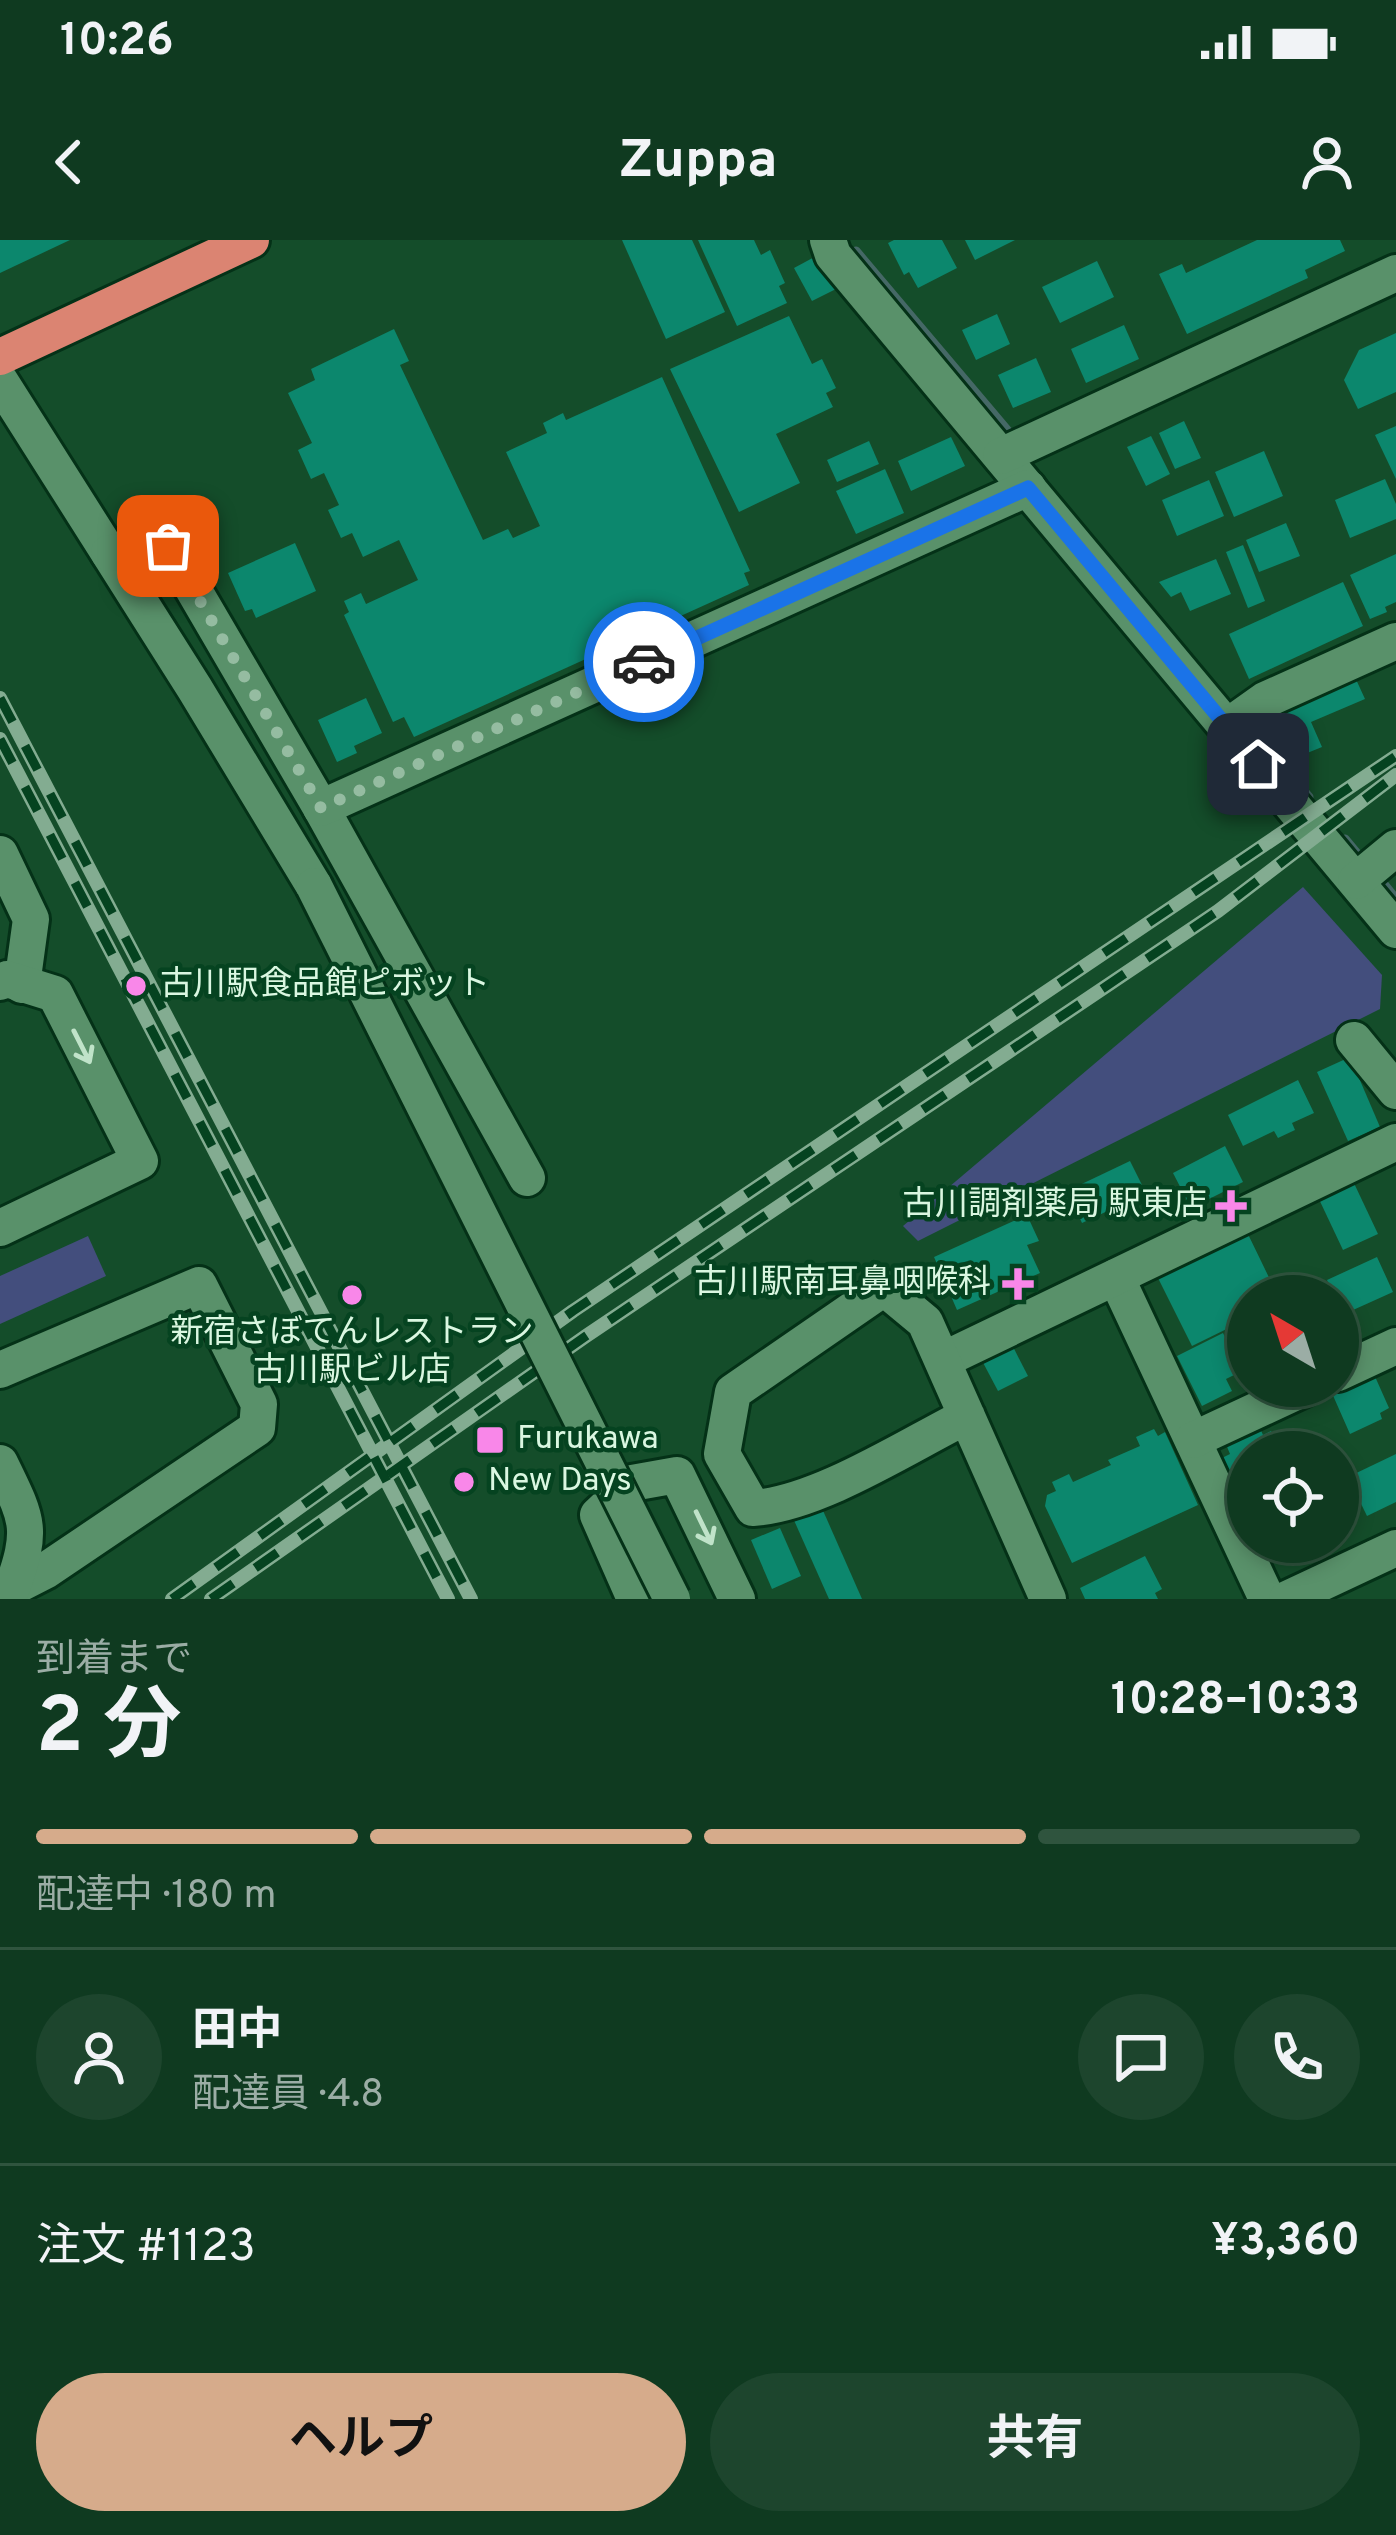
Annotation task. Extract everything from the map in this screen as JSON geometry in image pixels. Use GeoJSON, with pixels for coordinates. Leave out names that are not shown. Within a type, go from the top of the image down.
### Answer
{"type":"FeatureCollection","features":[{"type":"Feature","properties":{"kind":"highway"},"geometry":{"type":"LineString","coordinates":[[0,357],[251,240]]}},
{"type":"Feature","properties":{"kind":"street"},"geometry":{"type":"LineString","coordinates":[[828,240],[833,255],[1396,930]]}},
{"type":"Feature","properties":{"kind":"street"},"geometry":{"type":"LineString","coordinates":[[1001,455],[1396,273]]}},
{"type":"Feature","properties":{"kind":"street"},"geometry":{"type":"LineString","coordinates":[[0,381],[314,886],[672,1599]]}},
{"type":"Feature","properties":{"kind":"street"},"geometry":{"type":"LineString","coordinates":[[321,808],[1028,488]]}},
{"type":"Feature","properties":{"kind":"street"},"geometry":{"type":"LineString","coordinates":[[109,553],[168,546],[321,808],[527,1178]]}},
{"type":"Feature","properties":{"kind":"street"},"geometry":{"type":"LineString","coordinates":[[1227,728],[1265,700],[1396,641]]}},
{"type":"Feature","properties":{"kind":"street"},"geometry":{"type":"LineString","coordinates":[[1356,881],[1396,848]]}},
{"type":"Feature","properties":{"kind":"street"},"geometry":{"type":"LineString","coordinates":[[0,854],[32,919],[11,984],[55,994],[140,1161],[0,1228]]}},
{"type":"Feature","properties":{"kind":"street"},"geometry":{"type":"LineString","coordinates":[[1354,1040],[1396,1091]]}},
{"type":"Feature","properties":{"kind":"street"},"geometry":{"type":"LineString","coordinates":[[943,1360],[1396,1142]]}},
{"type":"Feature","properties":{"kind":"street"},"geometry":{"type":"LineString","coordinates":[[1116,1277],[1267,1599]]}},
{"type":"Feature","properties":{"kind":"street"},"geometry":{"type":"LineString","coordinates":[[0,1370],[199,1285],[259,1404],[257,1428],[45,1571],[6,1591]]}},
{"type":"Feature","properties":{"kind":"street"},"geometry":{"type":"LineString","coordinates":[[967,1416],[778,1506],[753,1508],[722,1454],[733,1392],[884,1288],[925,1322],[943,1360],[1048,1599]]}},
{"type":"Feature","properties":{"kind":"street"},"geometry":{"type":"LineString","coordinates":[[1359,1363],[1396,1346]]}},
{"type":"Feature","properties":{"kind":"street"},"geometry":{"type":"LineString","coordinates":[[1192,1440],[1264,1407]]}},
{"type":"Feature","properties":{"kind":"street"},"geometry":{"type":"LineString","coordinates":[[0,1463],[26,1517],[27,1548],[6,1591]]}},
{"type":"Feature","properties":{"kind":"street"},"geometry":{"type":"LineString","coordinates":[[635,1599],[598,1515],[632,1483],[677,1475],[737,1599]]}},
{"type":"Feature","properties":{"kind":"street"},"geometry":{"type":"LineString","coordinates":[[1287,1599],[1396,1548]]}},
{"type":"Feature","properties":{"kind":"shaded area"},"geometry":{"type":"Polygon","coordinates":[[[1303,887],[1382,975],[1380,1009],[918,1241],[903,1226],[1303,887]]]}},
{"type":"Feature","properties":{"kind":"shaded area"},"geometry":{"type":"Polygon","coordinates":[[[88,1236],[106,1276],[0,1324],[0,1276],[88,1236]]]}},
{"type":"Feature","properties":{"kind":"building"},"geometry":{"type":"Polygon","coordinates":[[[0,240],[70,240],[0,273],[0,240]]]}},
{"type":"Feature","properties":{"kind":"building"},"geometry":{"type":"Polygon","coordinates":[[[622,240],[692,240],[725,312],[666,339],[622,240]]]}},
{"type":"Feature","properties":{"kind":"building"},"geometry":{"type":"Polygon","coordinates":[[[698,240],[754,240],[761,255],[770,250],[785,283],[779,286],[787,303],[737,326],[698,240]]]}},
{"type":"Feature","properties":{"kind":"building"},"geometry":{"type":"Polygon","coordinates":[[[942,240],[957,268],[918,288],[909,272],[904,275],[888,243],[942,240]]]}},
{"type":"Feature","properties":{"kind":"building"},"geometry":{"type":"Polygon","coordinates":[[[965,240],[1015,240],[975,260],[965,240]]]}},
{"type":"Feature","properties":{"kind":"building"},"geometry":{"type":"Polygon","coordinates":[[[1257,240],[1340,240],[1345,251],[1305,270],[1308,278],[1187,334],[1159,274],[1182,264],[1186,273],[1257,240]]]}},
{"type":"Feature","properties":{"kind":"building"},"geometry":{"type":"Polygon","coordinates":[[[820,254],[838,288],[812,301],[794,268],[820,254]]]}},
{"type":"Feature","properties":{"kind":"building"},"geometry":{"type":"Polygon","coordinates":[[[1097,261],[1114,297],[1060,323],[1042,287],[1097,261]]]}},
{"type":"Feature","properties":{"kind":"building"},"geometry":{"type":"Polygon","coordinates":[[[997,314],[1010,344],[976,360],[962,330],[997,314]]]}},
{"type":"Feature","properties":{"kind":"building"},"geometry":{"type":"Polygon","coordinates":[[[789,316],[812,364],[822,359],[836,388],[826,393],[833,407],[776,434],[800,483],[739,512],[670,369],[789,316]]]}},
{"type":"Feature","properties":{"kind":"building"},"geometry":{"type":"Polygon","coordinates":[[[1124,325],[1139,359],[1086,383],[1071,349],[1124,325]]]}},
{"type":"Feature","properties":{"kind":"building"},"geometry":{"type":"Polygon","coordinates":[[[394,329],[409,361],[400,365],[483,540],[508,529],[513,538],[540,526],[506,452],[547,433],[543,423],[563,413],[566,420],[662,377],[750,571],[744,573],[749,585],[414,737],[404,717],[393,722],[344,615],[349,612],[344,601],[361,593],[366,604],[418,580],[399,540],[363,557],[352,533],[341,538],[328,510],[339,505],[324,473],[311,479],[298,450],[312,443],[288,393],[315,380],[311,369],[394,329]]]}},
{"type":"Feature","properties":{"kind":"building"},"geometry":{"type":"Polygon","coordinates":[[[1396,333],[1396,392],[1358,409],[1344,380],[1359,350],[1396,333]]]}},
{"type":"Feature","properties":{"kind":"building"},"geometry":{"type":"Polygon","coordinates":[[[1036,358],[1051,392],[1013,408],[998,375],[1036,358]]]}},
{"type":"Feature","properties":{"kind":"building"},"geometry":{"type":"Polygon","coordinates":[[[1184,421],[1201,458],[1175,469],[1159,433],[1184,421]]]}},
{"type":"Feature","properties":{"kind":"building"},"geometry":{"type":"Polygon","coordinates":[[[1396,426],[1396,479],[1375,435],[1396,426]]]}},
{"type":"Feature","properties":{"kind":"building"},"geometry":{"type":"Polygon","coordinates":[[[1151,436],[1170,474],[1146,486],[1127,447],[1151,436]]]}},
{"type":"Feature","properties":{"kind":"building"},"geometry":{"type":"Polygon","coordinates":[[[951,437],[965,466],[911,491],[898,461],[951,437]]]}},
{"type":"Feature","properties":{"kind":"building"},"geometry":{"type":"Polygon","coordinates":[[[869,441],[879,464],[837,482],[827,460],[869,441]]]}},
{"type":"Feature","properties":{"kind":"building"},"geometry":{"type":"Polygon","coordinates":[[[1264,451],[1283,496],[1234,517],[1215,472],[1264,451]]]}},
{"type":"Feature","properties":{"kind":"building"},"geometry":{"type":"Polygon","coordinates":[[[885,469],[904,513],[856,534],[836,491],[885,469]]]}},
{"type":"Feature","properties":{"kind":"building"},"geometry":{"type":"Polygon","coordinates":[[[1385,479],[1396,504],[1396,519],[1350,538],[1335,500],[1385,479]]]}},
{"type":"Feature","properties":{"kind":"building"},"geometry":{"type":"Polygon","coordinates":[[[1209,480],[1224,516],[1177,536],[1162,500],[1209,480]]]}},
{"type":"Feature","properties":{"kind":"building"},"geometry":{"type":"Polygon","coordinates":[[[1286,523],[1300,556],[1259,572],[1246,540],[1286,523]]]}},
{"type":"Feature","properties":{"kind":"building"},"geometry":{"type":"Polygon","coordinates":[[[295,543],[316,591],[256,618],[252,609],[245,611],[228,573],[295,543]]]}},
{"type":"Feature","properties":{"kind":"building"},"geometry":{"type":"Polygon","coordinates":[[[1243,545],[1265,601],[1248,608],[1226,552],[1243,545]]]}},
{"type":"Feature","properties":{"kind":"building"},"geometry":{"type":"Polygon","coordinates":[[[1396,554],[1396,602],[1370,619],[1350,575],[1396,554]]]}},
{"type":"Feature","properties":{"kind":"building"},"geometry":{"type":"Polygon","coordinates":[[[1216,559],[1231,594],[1190,611],[1181,592],[1171,597],[1159,582],[1216,559]]]}},
{"type":"Feature","properties":{"kind":"building"},"geometry":{"type":"Polygon","coordinates":[[[1343,582],[1363,626],[1249,679],[1229,634],[1343,582]]]}},
{"type":"Feature","properties":{"kind":"building"},"geometry":{"type":"Polygon","coordinates":[[[1354,675],[1365,699],[1311,722],[1322,747],[1295,758],[1275,709],[1354,675]]]}},
{"type":"Feature","properties":{"kind":"building"},"geometry":{"type":"Polygon","coordinates":[[[366,698],[382,733],[354,746],[357,753],[337,762],[318,720],[366,698]]]}},
{"type":"Feature","properties":{"kind":"building"},"geometry":{"type":"Polygon","coordinates":[[[1350,1057],[1380,1127],[1348,1141],[1317,1072],[1350,1057]]]}},
{"type":"Feature","properties":{"kind":"building"},"geometry":{"type":"Polygon","coordinates":[[[1298,1080],[1314,1113],[1292,1123],[1295,1130],[1278,1138],[1274,1131],[1243,1146],[1228,1115],[1298,1080]]]}},
{"type":"Feature","properties":{"kind":"building"},"geometry":{"type":"Polygon","coordinates":[[[1225,1146],[1243,1182],[1191,1208],[1173,1173],[1225,1146]]]}},
{"type":"Feature","properties":{"kind":"building"},"geometry":{"type":"Polygon","coordinates":[[[1130,1161],[1146,1193],[1082,1223],[1067,1191],[1130,1161]]]}},
{"type":"Feature","properties":{"kind":"building"},"geometry":{"type":"Polygon","coordinates":[[[1352,1179],[1378,1234],[1343,1250],[1317,1195],[1352,1179]]]}},
{"type":"Feature","properties":{"kind":"building"},"geometry":{"type":"Polygon","coordinates":[[[1027,1215],[1039,1241],[1027,1245],[1040,1273],[957,1310],[934,1257],[1027,1215]]]}},
{"type":"Feature","properties":{"kind":"building"},"geometry":{"type":"Polygon","coordinates":[[[1245,1228],[1268,1275],[1227,1275],[1227,1329],[1192,1346],[1155,1272],[1245,1228]]]}},
{"type":"Feature","properties":{"kind":"building"},"geometry":{"type":"Polygon","coordinates":[[[1377,1257],[1393,1292],[1359,1307],[1359,1275],[1338,1275],[1377,1257]]]}},
{"type":"Feature","properties":{"kind":"building"},"geometry":{"type":"Polygon","coordinates":[[[1223,1333],[1227,1394],[1202,1406],[1177,1356],[1223,1333]]]}},
{"type":"Feature","properties":{"kind":"building"},"geometry":{"type":"Polygon","coordinates":[[[1009,1339],[1028,1376],[998,1391],[979,1355],[1009,1339]]]}},
{"type":"Feature","properties":{"kind":"building"},"geometry":{"type":"Polygon","coordinates":[[[1373,1372],[1389,1408],[1380,1413],[1382,1419],[1349,1431],[1338,1407],[1359,1407],[1359,1378],[1373,1372]]]}},
{"type":"Feature","properties":{"kind":"building"},"geometry":{"type":"Polygon","coordinates":[[[1154,1429],[1158,1436],[1165,1432],[1198,1505],[1072,1563],[1045,1506],[1047,1495],[1056,1491],[1052,1482],[1069,1474],[1073,1482],[1111,1465],[1108,1460],[1140,1446],[1136,1437],[1154,1429]]]}},
{"type":"Feature","properties":{"kind":"building"},"geometry":{"type":"Polygon","coordinates":[[[1396,1454],[1396,1502],[1367,1516],[1359,1500],[1359,1472],[1396,1454]]]}},
{"type":"Feature","properties":{"kind":"building"},"geometry":{"type":"Polygon","coordinates":[[[821,1506],[862,1599],[829,1599],[793,1518],[821,1506]]]}},
{"type":"Feature","properties":{"kind":"building"},"geometry":{"type":"Polygon","coordinates":[[[780,1528],[801,1576],[772,1589],[751,1540],[780,1528]]]}},
{"type":"Feature","properties":{"kind":"building"},"geometry":{"type":"Polygon","coordinates":[[[1145,1556],[1162,1589],[1155,1593],[1158,1599],[1085,1599],[1080,1588],[1145,1556]]]}},
{"type":"Feature","properties":{"kind":"waterway"},"geometry":{"type":"LineString","coordinates":[[856,251],[1008,431]]}},
{"type":"Feature","properties":{"kind":"waterway"},"geometry":{"type":"LineString","coordinates":[[1249,725],[1309,797]]}},
{"type":"Feature","properties":{"kind":"waterway"},"geometry":{"type":"LineString","coordinates":[[1345,839],[1360,857]]}},
{"type":"Feature","properties":{"kind":"waterway"},"geometry":{"type":"LineString","coordinates":[[1380,879],[1396,899]]}},
{"type":"Feature","properties":{"kind":"railway"},"geometry":{"type":"LineString","coordinates":[[0,698],[471,1599]]}},
{"type":"Feature","properties":{"kind":"railway"},"geometry":{"type":"LineString","coordinates":[[0,739],[448,1599]]}},
{"type":"Feature","properties":{"kind":"railway"},"geometry":{"type":"LineString","coordinates":[[172,1599],[573,1311],[1396,756]]}},
{"type":"Feature","properties":{"kind":"railway"},"geometry":{"type":"LineString","coordinates":[[211,1599],[586,1336],[1218,911],[1396,775]]}},
{"type":"Feature","properties":{"kind":"way so far"},"geometry":{"type":"LineString","coordinates":[[168,546],[321,808],[644,662]]}},
{"type":"Feature","properties":{"kind":"place","name":"古川駅食品館ピボット"},"geometry":{"type":"Point","coordinates":[136,986]}},
{"type":"Feature","properties":{"kind":"place","name":"古川調剤薬局 駅東店"},"geometry":{"type":"Point","coordinates":[1231,1206]}},
{"type":"Feature","properties":{"kind":"place","name":"古川駅南耳鼻咽喉科"},"geometry":{"type":"Point","coordinates":[1018,1284]}},
{"type":"Feature","properties":{"kind":"place","name":"新宿さぼてんレストラン 古川駅ビル店"},"geometry":{"type":"Point","coordinates":[352,1295]}},
{"type":"Feature","properties":{"kind":"place","name":"Furukawa"},"geometry":{"type":"Point","coordinates":[490,1440]}},
{"type":"Feature","properties":{"kind":"place","name":"New Days"},"geometry":{"type":"Point","coordinates":[464,1482]}},
{"type":"Feature","properties":{"kind":"route"},"geometry":{"type":"LineString","coordinates":[[644,662],[1028,488],[1258,764]]}}]}
